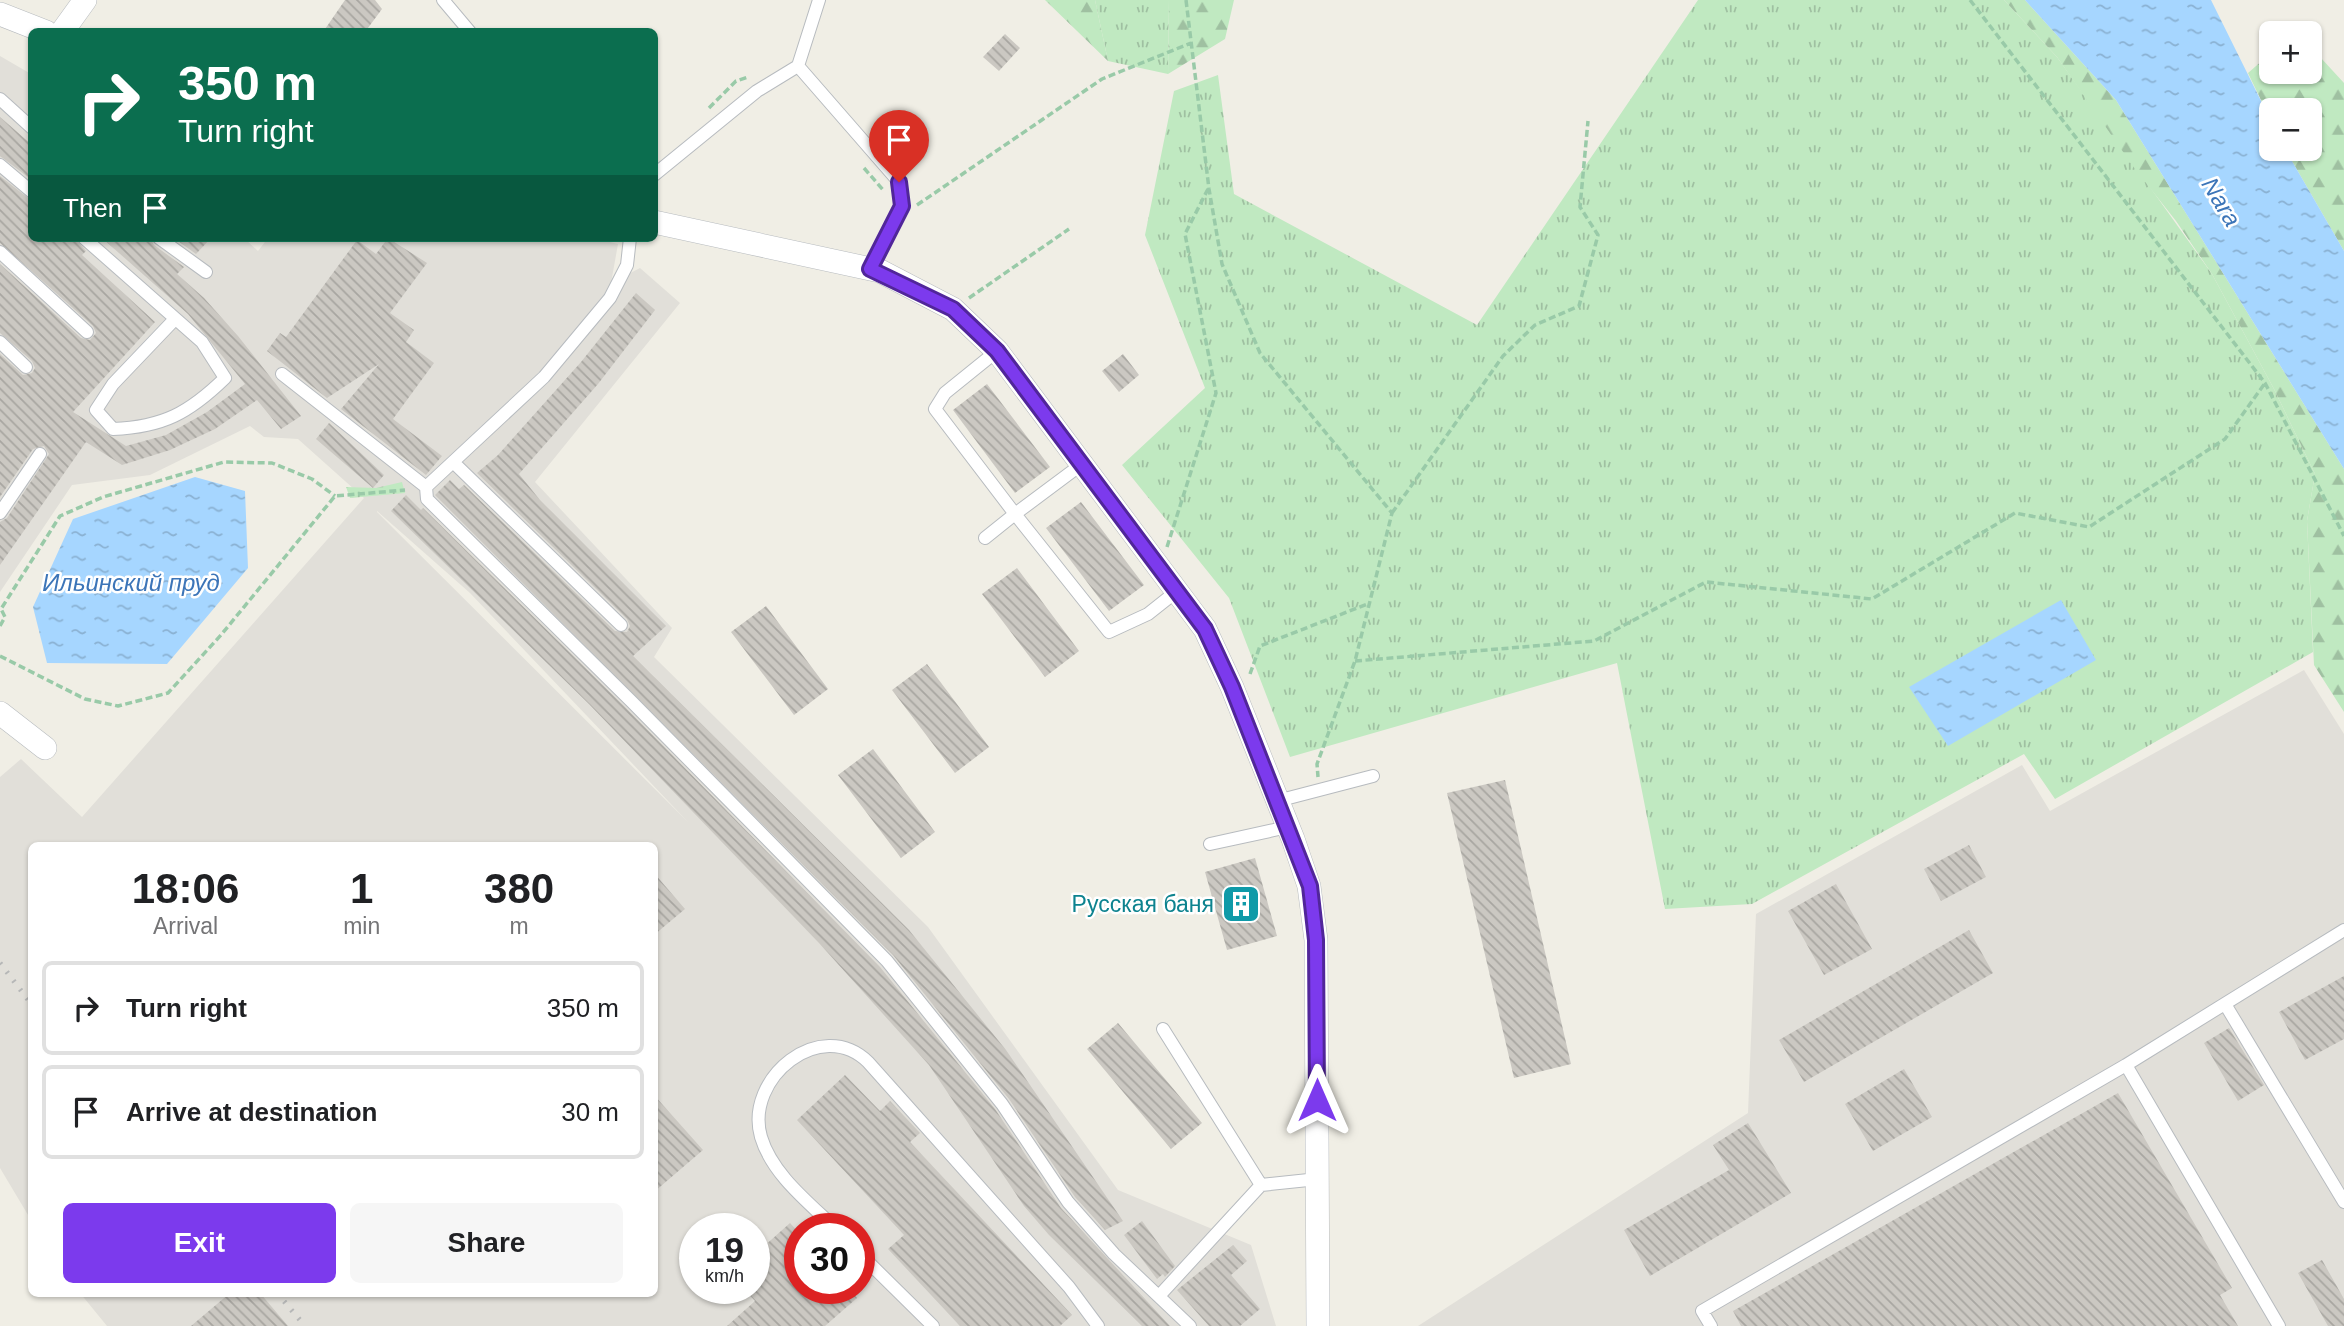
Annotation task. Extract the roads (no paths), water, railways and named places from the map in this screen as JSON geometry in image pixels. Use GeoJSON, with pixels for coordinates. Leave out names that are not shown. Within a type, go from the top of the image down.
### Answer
{"type":"FeatureCollection","features":[{"type":"Feature","properties":{"kind":"street"},"geometry":{"type":"LineString","coordinates":[[65,28],[85,0]]}},
{"type":"Feature","properties":{"kind":"street"},"geometry":{"type":"LineString","coordinates":[[0,14],[36,28]]}},
{"type":"Feature","properties":{"kind":"street"},"geometry":{"type":"LineString","coordinates":[[658,223],[870,269],[953,309],[997,351],[1205,629],[1232,687],[1310,886],[1316,940],[1318,1326]]}},
{"type":"Feature","properties":{"kind":"street"},"geometry":{"type":"LineString","coordinates":[[0,713],[45,748]]}},
{"type":"Feature","properties":{"kind":"lane"},"geometry":{"type":"LineString","coordinates":[[443,0],[467,28]]}},
{"type":"Feature","properties":{"kind":"lane"},"geometry":{"type":"LineString","coordinates":[[658,172],[757,91],[798,66],[819,0]]}},
{"type":"Feature","properties":{"kind":"lane"},"geometry":{"type":"LineString","coordinates":[[798,66],[899,182],[902,206],[870,269]]}},
{"type":"Feature","properties":{"kind":"lane"},"geometry":{"type":"LineString","coordinates":[[0,99],[28,124]]}},
{"type":"Feature","properties":{"kind":"lane"},"geometry":{"type":"LineString","coordinates":[[0,165],[28,189]]}},
{"type":"Feature","properties":{"kind":"lane"},"geometry":{"type":"LineString","coordinates":[[88,242],[202,342],[225,378],[202,401],[150,427],[113,429],[96,410],[113,384],[175,319]]}},
{"type":"Feature","properties":{"kind":"lane"},"geometry":{"type":"LineString","coordinates":[[165,242],[206,272]]}},
{"type":"Feature","properties":{"kind":"lane"},"geometry":{"type":"LineString","coordinates":[[426,487],[544,377],[610,298],[626,265],[629,242]]}},
{"type":"Feature","properties":{"kind":"lane"},"geometry":{"type":"LineString","coordinates":[[0,252],[87,332]]}},
{"type":"Feature","properties":{"kind":"lane"},"geometry":{"type":"LineString","coordinates":[[0,342],[26,367]]}},
{"type":"Feature","properties":{"kind":"lane"},"geometry":{"type":"LineString","coordinates":[[997,351],[945,393],[935,409],[1109,632],[1148,614],[1177,591]]}},
{"type":"Feature","properties":{"kind":"lane"},"geometry":{"type":"LineString","coordinates":[[282,374],[426,487],[427,499],[887,961],[1002,1104],[1068,1202],[1114,1254],[1190,1326]]}},
{"type":"Feature","properties":{"kind":"lane"},"geometry":{"type":"LineString","coordinates":[[0,513],[40,454]]}},
{"type":"Feature","properties":{"kind":"lane"},"geometry":{"type":"LineString","coordinates":[[453,462],[621,625]]}},
{"type":"Feature","properties":{"kind":"lane"},"geometry":{"type":"LineString","coordinates":[[985,538],[1082,464]]}},
{"type":"Feature","properties":{"kind":"lane"},"geometry":{"type":"LineString","coordinates":[[1277,801],[1373,776]]}},
{"type":"Feature","properties":{"kind":"lane"},"geometry":{"type":"LineString","coordinates":[[1210,844],[1288,827]]}},
{"type":"Feature","properties":{"kind":"lane"},"geometry":{"type":"LineString","coordinates":[[1711,1326],[1702,1311],[2126,1065],[2344,930]]}},
{"type":"Feature","properties":{"kind":"lane"},"geometry":{"type":"LineString","coordinates":[[2225,1004],[2344,1202]]}},
{"type":"Feature","properties":{"kind":"lane"},"geometry":{"type":"LineString","coordinates":[[1163,1029],[1261,1185]]}},
{"type":"Feature","properties":{"kind":"lane"},"geometry":{"type":"LineString","coordinates":[[820,1213],[785,1179],[761,1136],[759,1121],[767,1083],[789,1062],[815,1047],[827,1046],[846,1048],[868,1062],[1069,1287],[1098,1326]]}},
{"type":"Feature","properties":{"kind":"lane"},"geometry":{"type":"LineString","coordinates":[[2126,1065],[2279,1326]]}},
{"type":"Feature","properties":{"kind":"lane"},"geometry":{"type":"LineString","coordinates":[[1158,1296],[1261,1185],[1318,1179]]}},
{"type":"Feature","properties":{"kind":"lane"},"geometry":{"type":"LineString","coordinates":[[875,1269],[933,1326]]}},
{"type":"Feature","properties":{"kind":"water","name":"Nara"},"geometry":{"type":"Polygon","coordinates":[[[2025,0],[2211,0],[2260,98],[2259,161],[2292,161],[2344,251],[2344,469],[2116,100],[2025,0]]]}},
{"type":"Feature","properties":{"kind":"water","name":"Ильинский пруд"},"geometry":{"type":"Polygon","coordinates":[[[195,477],[245,491],[248,568],[167,664],[47,663],[33,607],[73,519],[195,477]]]}},
{"type":"Feature","properties":{"kind":"water"},"geometry":{"type":"Polygon","coordinates":[[[2061,600],[2096,660],[1948,746],[1909,687],[2061,600]]]}},
{"type":"Feature","properties":{"kind":"railway"},"geometry":{"type":"LineString","coordinates":[[0,963],[28,1000]]}},
{"type":"Feature","properties":{"kind":"railway"},"geometry":{"type":"LineString","coordinates":[[280,1297],[305,1326]]}},
{"type":"Feature","properties":{"kind":"place","name":"Русская баня"},"geometry":{"type":"Point","coordinates":[1241,904]}}]}
